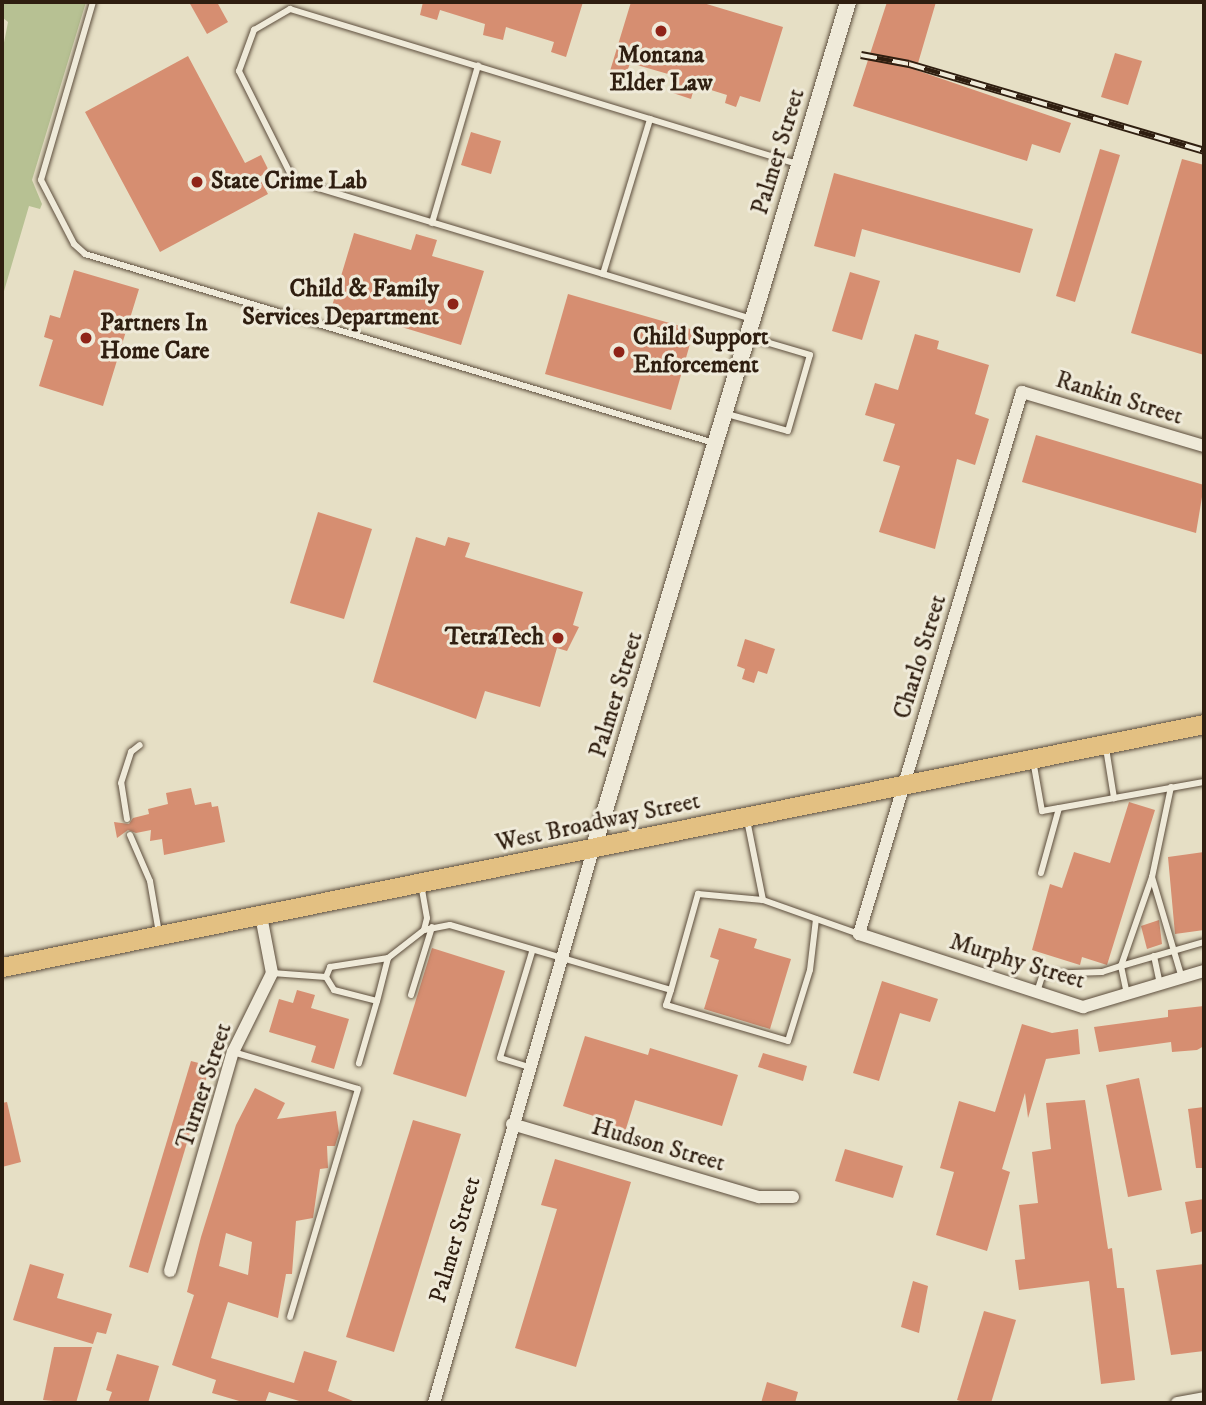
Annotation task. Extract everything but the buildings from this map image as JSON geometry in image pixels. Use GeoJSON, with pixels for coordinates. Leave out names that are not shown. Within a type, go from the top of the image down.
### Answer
{"type":"FeatureCollection","features":[{"type":"Feature","properties":{"kind":"main road","name":"West Broadway Street"},"geometry":{"type":"LineString","coordinates":[[2,967],[593,850],[905,783],[1204,724]]}},
{"type":"Feature","properties":{"kind":"street","name":"Palmer Street"},"geometry":{"type":"LineString","coordinates":[[434,1403],[512,1124],[848,2]]}},
{"type":"Feature","properties":{"kind":"street","name":"Rankin Street"},"geometry":{"type":"LineString","coordinates":[[1022,392],[1204,446]]}},
{"type":"Feature","properties":{"kind":"street","name":"Charlo Street"},"geometry":{"type":"LineString","coordinates":[[859,934],[1022,392]]}},
{"type":"Feature","properties":{"kind":"street"},"geometry":{"type":"LineString","coordinates":[[261,916],[272,973]]}},
{"type":"Feature","properties":{"kind":"street","name":"Murphy Street"},"geometry":{"type":"LineString","coordinates":[[859,934],[1083,1007],[1204,971]]}},
{"type":"Feature","properties":{"kind":"street","name":"Turner Street"},"geometry":{"type":"LineString","coordinates":[[170,1271],[233,1052],[272,973]]}},
{"type":"Feature","properties":{"kind":"street","name":"Hudson Street"},"geometry":{"type":"LineString","coordinates":[[512,1124],[759,1197],[793,1197]]}},
{"type":"Feature","properties":{"kind":"street"},"geometry":{"type":"LineString","coordinates":[[1177,1403],[1204,1398]]}},
{"type":"Feature","properties":{"kind":"lane"},"geometry":{"type":"LineString","coordinates":[[93,2],[41,180],[74,244],[85,254],[716,443]]}},
{"type":"Feature","properties":{"kind":"lane"},"geometry":{"type":"LineString","coordinates":[[753,319],[294,181],[239,71],[254,30],[290,9],[799,164]]}},
{"type":"Feature","properties":{"kind":"lane"},"geometry":{"type":"LineString","coordinates":[[432,223],[478,66]]}},
{"type":"Feature","properties":{"kind":"lane"},"geometry":{"type":"LineString","coordinates":[[603,274],[650,119]]}},
{"type":"Feature","properties":{"kind":"lane"},"geometry":{"type":"LineString","coordinates":[[725,413],[788,431],[810,355],[748,337]]}},
{"type":"Feature","properties":{"kind":"lane"},"geometry":{"type":"LineString","coordinates":[[1105,744],[1114,798]]}},
{"type":"Feature","properties":{"kind":"lane"},"geometry":{"type":"LineString","coordinates":[[127,819],[121,783],[131,752],[140,745]]}},
{"type":"Feature","properties":{"kind":"lane"},"geometry":{"type":"LineString","coordinates":[[1032,758],[1042,811],[1204,782]]}},
{"type":"Feature","properties":{"kind":"lane"},"geometry":{"type":"LineString","coordinates":[[1127,994],[1121,966],[1152,877],[1171,788]]}},
{"type":"Feature","properties":{"kind":"lane"},"geometry":{"type":"LineString","coordinates":[[1041,873],[1059,808]]}},
{"type":"Feature","properties":{"kind":"lane"},"geometry":{"type":"LineString","coordinates":[[747,817],[763,900]]}},
{"type":"Feature","properties":{"kind":"lane"},"geometry":{"type":"LineString","coordinates":[[131,835],[150,881],[160,936]]}},
{"type":"Feature","properties":{"kind":"lane"},"geometry":{"type":"LineString","coordinates":[[1152,877],[1176,949],[1182,978]]}},
{"type":"Feature","properties":{"kind":"lane"},"geometry":{"type":"LineString","coordinates":[[411,995],[428,928],[421,884]]}},
{"type":"Feature","properties":{"kind":"lane"},"geometry":{"type":"LineString","coordinates":[[816,919],[810,970],[788,1041],[666,1005],[698,894],[763,900],[859,934]]}},
{"type":"Feature","properties":{"kind":"lane"},"geometry":{"type":"LineString","coordinates":[[326,977],[330,967],[388,958],[428,928],[450,925],[561,960],[671,990]]}},
{"type":"Feature","properties":{"kind":"lane"},"geometry":{"type":"LineString","coordinates":[[1037,992],[1044,974],[1102,972],[1203,942],[1204,951]]}},
{"type":"Feature","properties":{"kind":"lane"},"geometry":{"type":"LineString","coordinates":[[529,1067],[500,1058],[532,951]]}},
{"type":"Feature","properties":{"kind":"lane"},"geometry":{"type":"LineString","coordinates":[[1154,956],[1160,984]]}},
{"type":"Feature","properties":{"kind":"lane"},"geometry":{"type":"LineString","coordinates":[[359,1063],[388,958]]}},
{"type":"Feature","properties":{"kind":"lane"},"geometry":{"type":"LineString","coordinates":[[272,973],[326,977]]}},
{"type":"Feature","properties":{"kind":"lane"},"geometry":{"type":"LineString","coordinates":[[326,977],[334,990],[377,1001]]}},
{"type":"Feature","properties":{"kind":"lane"},"geometry":{"type":"LineString","coordinates":[[233,1052],[358,1089],[290,1317]]}},
{"type":"Feature","properties":{"kind":"green space"},"geometry":{"type":"Polygon","coordinates":[[[2,2],[86,2],[32,180],[42,204],[40,209],[29,206],[2,298],[2,53],[8,22],[2,17],[2,2]]]}},
{"type":"Feature","properties":{"kind":"railway"},"geometry":{"type":"LineString","coordinates":[[861,55],[909,64],[1204,151]]}},
{"type":"Feature","properties":{"kind":"place","name":"Montana Elder Law"},"geometry":{"type":"Point","coordinates":[661,31]}},
{"type":"Feature","properties":{"kind":"place","name":"State Crime Lab"},"geometry":{"type":"Point","coordinates":[197,182]}},
{"type":"Feature","properties":{"kind":"place","name":"Child & Family Services Department"},"geometry":{"type":"Point","coordinates":[453,304]}},
{"type":"Feature","properties":{"kind":"place","name":"Partners In Home Care"},"geometry":{"type":"Point","coordinates":[86,338]}},
{"type":"Feature","properties":{"kind":"place","name":"Child Support Enforcement"},"geometry":{"type":"Point","coordinates":[619,352]}},
{"type":"Feature","properties":{"kind":"place","name":"TetraTech"},"geometry":{"type":"Point","coordinates":[558,638]}}]}
